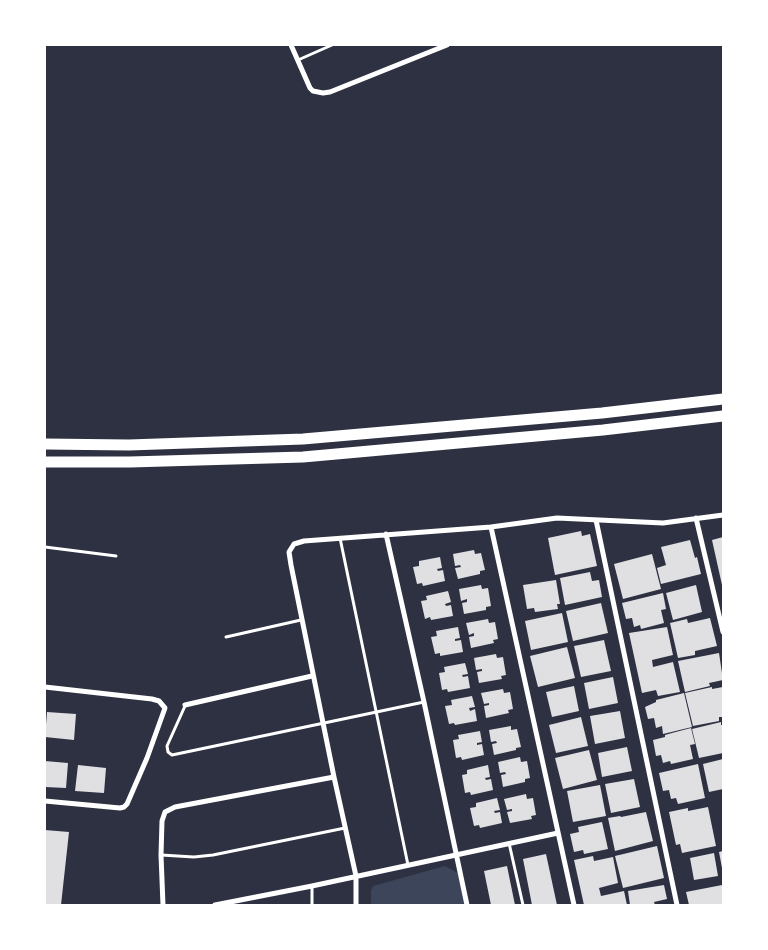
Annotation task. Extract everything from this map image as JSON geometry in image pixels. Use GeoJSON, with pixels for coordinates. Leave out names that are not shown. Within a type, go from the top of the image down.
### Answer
{"type":"FeatureCollection","features":[{"type":"Feature","properties":{"kind":"highway"},"geometry":{"type":"LineString","coordinates":[[45,444],[130,445],[303,438],[602,414],[723,399]]}},
{"type":"Feature","properties":{"kind":"highway"},"geometry":{"type":"LineString","coordinates":[[45,462],[237,460],[326,455],[604,430],[723,416]]}},
{"type":"Feature","properties":{"kind":"street"},"geometry":{"type":"LineString","coordinates":[[291,45],[310,88],[313,91],[323,93],[330,92],[447,45]]}},
{"type":"Feature","properties":{"kind":"street"},"geometry":{"type":"LineString","coordinates":[[356,905],[356,876],[312,676],[291,564],[289,552],[294,544],[304,540],[491,527],[557,518],[663,522],[723,515]]}},
{"type":"Feature","properties":{"kind":"street"},"geometry":{"type":"LineString","coordinates":[[696,518],[721,617],[723,632]]}},
{"type":"Feature","properties":{"kind":"street"},"geometry":{"type":"LineString","coordinates":[[596,520],[677,905]]}},
{"type":"Feature","properties":{"kind":"street"},"geometry":{"type":"LineString","coordinates":[[491,527],[574,905]]}},
{"type":"Feature","properties":{"kind":"street"},"geometry":{"type":"LineString","coordinates":[[386,534],[467,905]]}},
{"type":"Feature","properties":{"kind":"street"},"geometry":{"type":"LineString","coordinates":[[185,705],[312,676]]}},
{"type":"Feature","properties":{"kind":"street"},"geometry":{"type":"LineString","coordinates":[[45,687],[152,699],[162,704],[165,708],[127,804],[120,808],[45,801]]}},
{"type":"Feature","properties":{"kind":"street"},"geometry":{"type":"LineString","coordinates":[[163,905],[162,815],[169,809],[334,777]]}},
{"type":"Feature","properties":{"kind":"street"},"geometry":{"type":"LineString","coordinates":[[215,905],[558,833]]}},
{"type":"Feature","properties":{"kind":"street"},"geometry":{"type":"LineString","coordinates":[[258,897],[258,905]]}},
{"type":"Feature","properties":{"kind":"lane"},"geometry":{"type":"LineString","coordinates":[[297,60],[332,45]]}},
{"type":"Feature","properties":{"kind":"lane"},"geometry":{"type":"LineString","coordinates":[[340,538],[408,865]]}},
{"type":"Feature","properties":{"kind":"lane"},"geometry":{"type":"LineString","coordinates":[[45,547],[116,556]]}},
{"type":"Feature","properties":{"kind":"lane"},"geometry":{"type":"LineString","coordinates":[[226,637],[301,620]]}},
{"type":"Feature","properties":{"kind":"lane"},"geometry":{"type":"LineString","coordinates":[[185,705],[167,746],[168,752],[172,756],[323,722],[424,702]]}},
{"type":"Feature","properties":{"kind":"lane"},"geometry":{"type":"LineString","coordinates":[[161,855],[194,857],[213,855],[345,828]]}},
{"type":"Feature","properties":{"kind":"lane"},"geometry":{"type":"LineString","coordinates":[[510,843],[523,905]]}},
{"type":"Feature","properties":{"kind":"lane"},"geometry":{"type":"LineString","coordinates":[[312,886],[312,905]]}},
{"type":"Feature","properties":{"kind":"shaded area"},"geometry":{"type":"Polygon","coordinates":[[[445,866],[458,873],[465,905],[371,905],[373,886],[445,866]]]}},
{"type":"Feature","properties":{"kind":"building"},"geometry":{"type":"Polygon","coordinates":[[[581,531],[582,536],[590,534],[597,566],[555,575],[548,538],[581,531]]]}},
{"type":"Feature","properties":{"kind":"building"},"geometry":{"type":"Polygon","coordinates":[[[723,537],[723,585],[722,585],[712,540],[723,537]]]}},
{"type":"Feature","properties":{"kind":"building"},"geometry":{"type":"Polygon","coordinates":[[[690,540],[701,574],[661,584],[657,568],[666,565],[661,547],[690,540]]]}},
{"type":"Feature","properties":{"kind":"building"},"geometry":{"type":"Polygon","coordinates":[[[474,550],[475,554],[481,553],[485,570],[480,571],[480,574],[458,579],[455,568],[461,567],[460,565],[455,566],[453,554],[474,550]]]}},
{"type":"Feature","properties":{"kind":"building"},"geometry":{"type":"Polygon","coordinates":[[[652,554],[661,589],[623,599],[614,564],[652,554]]]}},
{"type":"Feature","properties":{"kind":"building"},"geometry":{"type":"Polygon","coordinates":[[[440,557],[442,568],[437,569],[438,571],[443,570],[445,581],[423,586],[422,583],[417,584],[413,567],[419,566],[419,561],[440,557]]]}},
{"type":"Feature","properties":{"kind":"building"},"geometry":{"type":"Polygon","coordinates":[[[590,572],[592,581],[599,580],[602,597],[565,605],[560,578],[590,572]]]}},
{"type":"Feature","properties":{"kind":"building"},"geometry":{"type":"Polygon","coordinates":[[[556,580],[560,604],[557,604],[558,609],[535,612],[534,608],[527,609],[523,585],[556,580]]]}},
{"type":"Feature","properties":{"kind":"building"},"geometry":{"type":"Polygon","coordinates":[[[481,585],[482,589],[488,588],[491,606],[486,607],[486,610],[464,614],[462,603],[467,602],[467,599],[461,601],[459,589],[481,585]]]}},
{"type":"Feature","properties":{"kind":"building"},"geometry":{"type":"Polygon","coordinates":[[[696,585],[702,612],[673,620],[666,593],[696,585]]]}},
{"type":"Feature","properties":{"kind":"building"},"geometry":{"type":"Polygon","coordinates":[[[448,591],[451,602],[445,604],[446,606],[451,605],[453,616],[431,620],[430,617],[425,619],[421,601],[427,600],[426,596],[448,591]]]}},
{"type":"Feature","properties":{"kind":"building"},"geometry":{"type":"Polygon","coordinates":[[[663,593],[666,609],[661,610],[664,623],[641,629],[640,625],[634,627],[632,618],[626,619],[622,603],[663,593]]]}},
{"type":"Feature","properties":{"kind":"building"},"geometry":{"type":"Polygon","coordinates":[[[601,603],[608,633],[573,641],[566,611],[601,603]]]}},
{"type":"Feature","properties":{"kind":"building"},"geometry":{"type":"Polygon","coordinates":[[[562,613],[568,642],[531,650],[525,621],[562,613]]]}},
{"type":"Feature","properties":{"kind":"building"},"geometry":{"type":"Polygon","coordinates":[[[710,618],[717,646],[695,651],[695,655],[678,658],[670,623],[687,619],[688,623],[710,618]]]}},
{"type":"Feature","properties":{"kind":"building"},"geometry":{"type":"Polygon","coordinates":[[[488,619],[489,623],[495,622],[498,639],[493,640],[494,643],[471,648],[469,637],[474,636],[474,633],[469,635],[466,623],[488,619]]]}},
{"type":"Feature","properties":{"kind":"building"},"geometry":{"type":"Polygon","coordinates":[[[458,627],[460,638],[455,639],[455,641],[461,640],[463,652],[440,656],[440,653],[435,654],[431,637],[437,636],[436,631],[458,627]]]}},
{"type":"Feature","properties":{"kind":"building"},"geometry":{"type":"Polygon","coordinates":[[[667,627],[673,655],[652,660],[653,667],[673,662],[680,692],[658,696],[656,690],[642,693],[629,633],[667,627]]]}},
{"type":"Feature","properties":{"kind":"building"},"geometry":{"type":"Polygon","coordinates":[[[604,640],[611,671],[581,677],[574,646],[604,640]]]}},
{"type":"Feature","properties":{"kind":"building"},"geometry":{"type":"Polygon","coordinates":[[[567,647],[575,678],[538,687],[530,656],[567,647]]]}},
{"type":"Feature","properties":{"kind":"building"},"geometry":{"type":"Polygon","coordinates":[[[719,653],[723,680],[709,683],[710,686],[685,692],[678,661],[719,653]]]}},
{"type":"Feature","properties":{"kind":"building"},"geometry":{"type":"Polygon","coordinates":[[[496,654],[497,658],[503,657],[506,675],[501,676],[502,679],[479,683],[477,672],[482,671],[482,669],[476,670],[474,658],[496,654]]]}},
{"type":"Feature","properties":{"kind":"building"},"geometry":{"type":"Polygon","coordinates":[[[465,663],[468,674],[462,675],[463,677],[468,676],[470,688],[448,692],[447,689],[442,690],[439,673],[445,672],[444,667],[465,663]]]}},
{"type":"Feature","properties":{"kind":"building"},"geometry":{"type":"Polygon","coordinates":[[[613,677],[618,703],[589,709],[584,683],[613,677]]]}},
{"type":"Feature","properties":{"kind":"building"},"geometry":{"type":"Polygon","coordinates":[[[574,686],[579,711],[552,717],[546,692],[574,686]]]}},
{"type":"Feature","properties":{"kind":"building"},"geometry":{"type":"Polygon","coordinates":[[[712,687],[712,689],[723,687],[723,717],[719,717],[719,721],[693,726],[685,693],[712,687]]]}},
{"type":"Feature","properties":{"kind":"building"},"geometry":{"type":"Polygon","coordinates":[[[503,689],[504,693],[510,692],[513,709],[508,710],[509,713],[486,718],[484,706],[489,705],[489,703],[484,704],[481,693],[503,689]]]}},
{"type":"Feature","properties":{"kind":"building"},"geometry":{"type":"Polygon","coordinates":[[[684,693],[692,727],[663,734],[662,726],[656,728],[654,718],[648,719],[645,707],[656,702],[656,700],[684,693]]]}},
{"type":"Feature","properties":{"kind":"building"},"geometry":{"type":"Polygon","coordinates":[[[472,696],[475,707],[469,708],[470,711],[475,709],[477,721],[455,725],[454,723],[449,724],[445,706],[452,705],[451,700],[472,696]]]}},
{"type":"Feature","properties":{"kind":"building"},"geometry":{"type":"Polygon","coordinates":[[[620,711],[625,738],[595,744],[590,716],[620,711]]]}},
{"type":"Feature","properties":{"kind":"building"},"geometry":{"type":"Polygon","coordinates":[[[47,712],[76,714],[74,740],[45,737],[47,712]]]}},
{"type":"Feature","properties":{"kind":"building"},"geometry":{"type":"Polygon","coordinates":[[[581,717],[588,746],[556,753],[549,725],[581,717]]]}},
{"type":"Feature","properties":{"kind":"building"},"geometry":{"type":"Polygon","coordinates":[[[721,722],[721,725],[723,725],[723,753],[699,758],[692,729],[721,722]]]}},
{"type":"Feature","properties":{"kind":"building"},"geometry":{"type":"Polygon","coordinates":[[[511,726],[511,730],[517,729],[521,747],[494,755],[492,744],[497,743],[496,741],[491,742],[489,730],[511,726]]]}},
{"type":"Feature","properties":{"kind":"building"},"geometry":{"type":"Polygon","coordinates":[[[691,728],[695,744],[690,745],[693,759],[671,764],[670,761],[663,763],[661,755],[656,756],[653,740],[691,728]]]}},
{"type":"Feature","properties":{"kind":"building"},"geometry":{"type":"Polygon","coordinates":[[[480,731],[482,742],[477,743],[477,745],[482,744],[484,755],[462,760],[461,757],[456,758],[453,740],[459,739],[458,735],[480,731]]]}},
{"type":"Feature","properties":{"kind":"building"},"geometry":{"type":"Polygon","coordinates":[[[627,747],[632,771],[602,777],[598,753],[627,747]]]}},
{"type":"Feature","properties":{"kind":"building"},"geometry":{"type":"Polygon","coordinates":[[[589,750],[597,780],[563,789],[555,758],[589,750]]]}},
{"type":"Feature","properties":{"kind":"building"},"geometry":{"type":"Polygon","coordinates":[[[520,757],[521,762],[527,761],[530,778],[525,779],[525,782],[503,787],[501,775],[506,774],[505,772],[500,773],[498,762],[520,757]]]}},
{"type":"Feature","properties":{"kind":"building"},"geometry":{"type":"Polygon","coordinates":[[[723,759],[723,789],[709,792],[703,764],[723,759]]]}},
{"type":"Feature","properties":{"kind":"building"},"geometry":{"type":"Polygon","coordinates":[[[45,761],[68,763],[66,788],[45,787],[45,761]]]}},
{"type":"Feature","properties":{"kind":"building"},"geometry":{"type":"Polygon","coordinates":[[[698,764],[705,798],[678,804],[676,798],[671,799],[669,790],[663,791],[659,773],[698,764]]]}},
{"type":"Feature","properties":{"kind":"building"},"geometry":{"type":"Polygon","coordinates":[[[78,765],[106,768],[104,793],[75,791],[78,765]]]}},
{"type":"Feature","properties":{"kind":"building"},"geometry":{"type":"Polygon","coordinates":[[[488,765],[490,777],[485,778],[486,780],[491,779],[493,790],[471,795],[470,792],[465,793],[462,775],[467,774],[467,770],[488,765]]]}},
{"type":"Feature","properties":{"kind":"building"},"geometry":{"type":"Polygon","coordinates":[[[634,779],[640,807],[611,813],[605,784],[634,779]]]}},
{"type":"Feature","properties":{"kind":"building"},"geometry":{"type":"Polygon","coordinates":[[[600,785],[606,816],[573,822],[567,791],[600,785]]]}},
{"type":"Feature","properties":{"kind":"building"},"geometry":{"type":"Polygon","coordinates":[[[526,794],[527,799],[533,798],[536,815],[531,816],[532,819],[510,823],[507,812],[512,811],[512,809],[507,810],[504,799],[526,794]]]}},
{"type":"Feature","properties":{"kind":"building"},"geometry":{"type":"Polygon","coordinates":[[[497,798],[500,810],[494,811],[495,813],[500,812],[502,823],[480,828],[479,825],[474,826],[470,808],[476,807],[476,803],[497,798]]]}},
{"type":"Feature","properties":{"kind":"building"},"geometry":{"type":"Polygon","coordinates":[[[708,807],[716,846],[682,853],[680,844],[676,845],[669,812],[688,808],[688,811],[708,807]]]}},
{"type":"Feature","properties":{"kind":"building"},"geometry":{"type":"Polygon","coordinates":[[[646,812],[653,841],[615,851],[608,818],[646,812]]]}},
{"type":"Feature","properties":{"kind":"building"},"geometry":{"type":"Polygon","coordinates":[[[602,822],[608,849],[584,854],[583,850],[574,852],[570,834],[579,832],[578,827],[602,822]]]}},
{"type":"Feature","properties":{"kind":"building"},"geometry":{"type":"Polygon","coordinates":[[[45,830],[69,832],[61,905],[45,905],[45,830]]]}},
{"type":"Feature","properties":{"kind":"building"},"geometry":{"type":"Polygon","coordinates":[[[657,846],[664,878],[623,888],[615,856],[657,846]]]}},
{"type":"Feature","properties":{"kind":"building"},"geometry":{"type":"Polygon","coordinates":[[[723,851],[723,868],[722,868],[719,852],[723,851]]]}},
{"type":"Feature","properties":{"kind":"building"},"geometry":{"type":"Polygon","coordinates":[[[714,853],[718,876],[694,880],[690,858],[714,853]]]}},
{"type":"Feature","properties":{"kind":"building"},"geometry":{"type":"Polygon","coordinates":[[[546,854],[557,905],[532,905],[523,859],[546,854]]]}},
{"type":"Feature","properties":{"kind":"building"},"geometry":{"type":"Polygon","coordinates":[[[593,856],[594,861],[613,857],[618,883],[599,888],[601,896],[624,891],[627,905],[584,905],[574,860],[593,856]]]}},
{"type":"Feature","properties":{"kind":"building"},"geometry":{"type":"Polygon","coordinates":[[[507,866],[515,905],[491,905],[484,871],[507,866]]]}},
{"type":"Feature","properties":{"kind":"building"},"geometry":{"type":"Polygon","coordinates":[[[664,885],[667,899],[654,902],[655,905],[630,905],[628,891],[664,885]]]}},
{"type":"Feature","properties":{"kind":"building"},"geometry":{"type":"Polygon","coordinates":[[[722,885],[723,905],[689,905],[686,892],[722,885]]]}}]}
